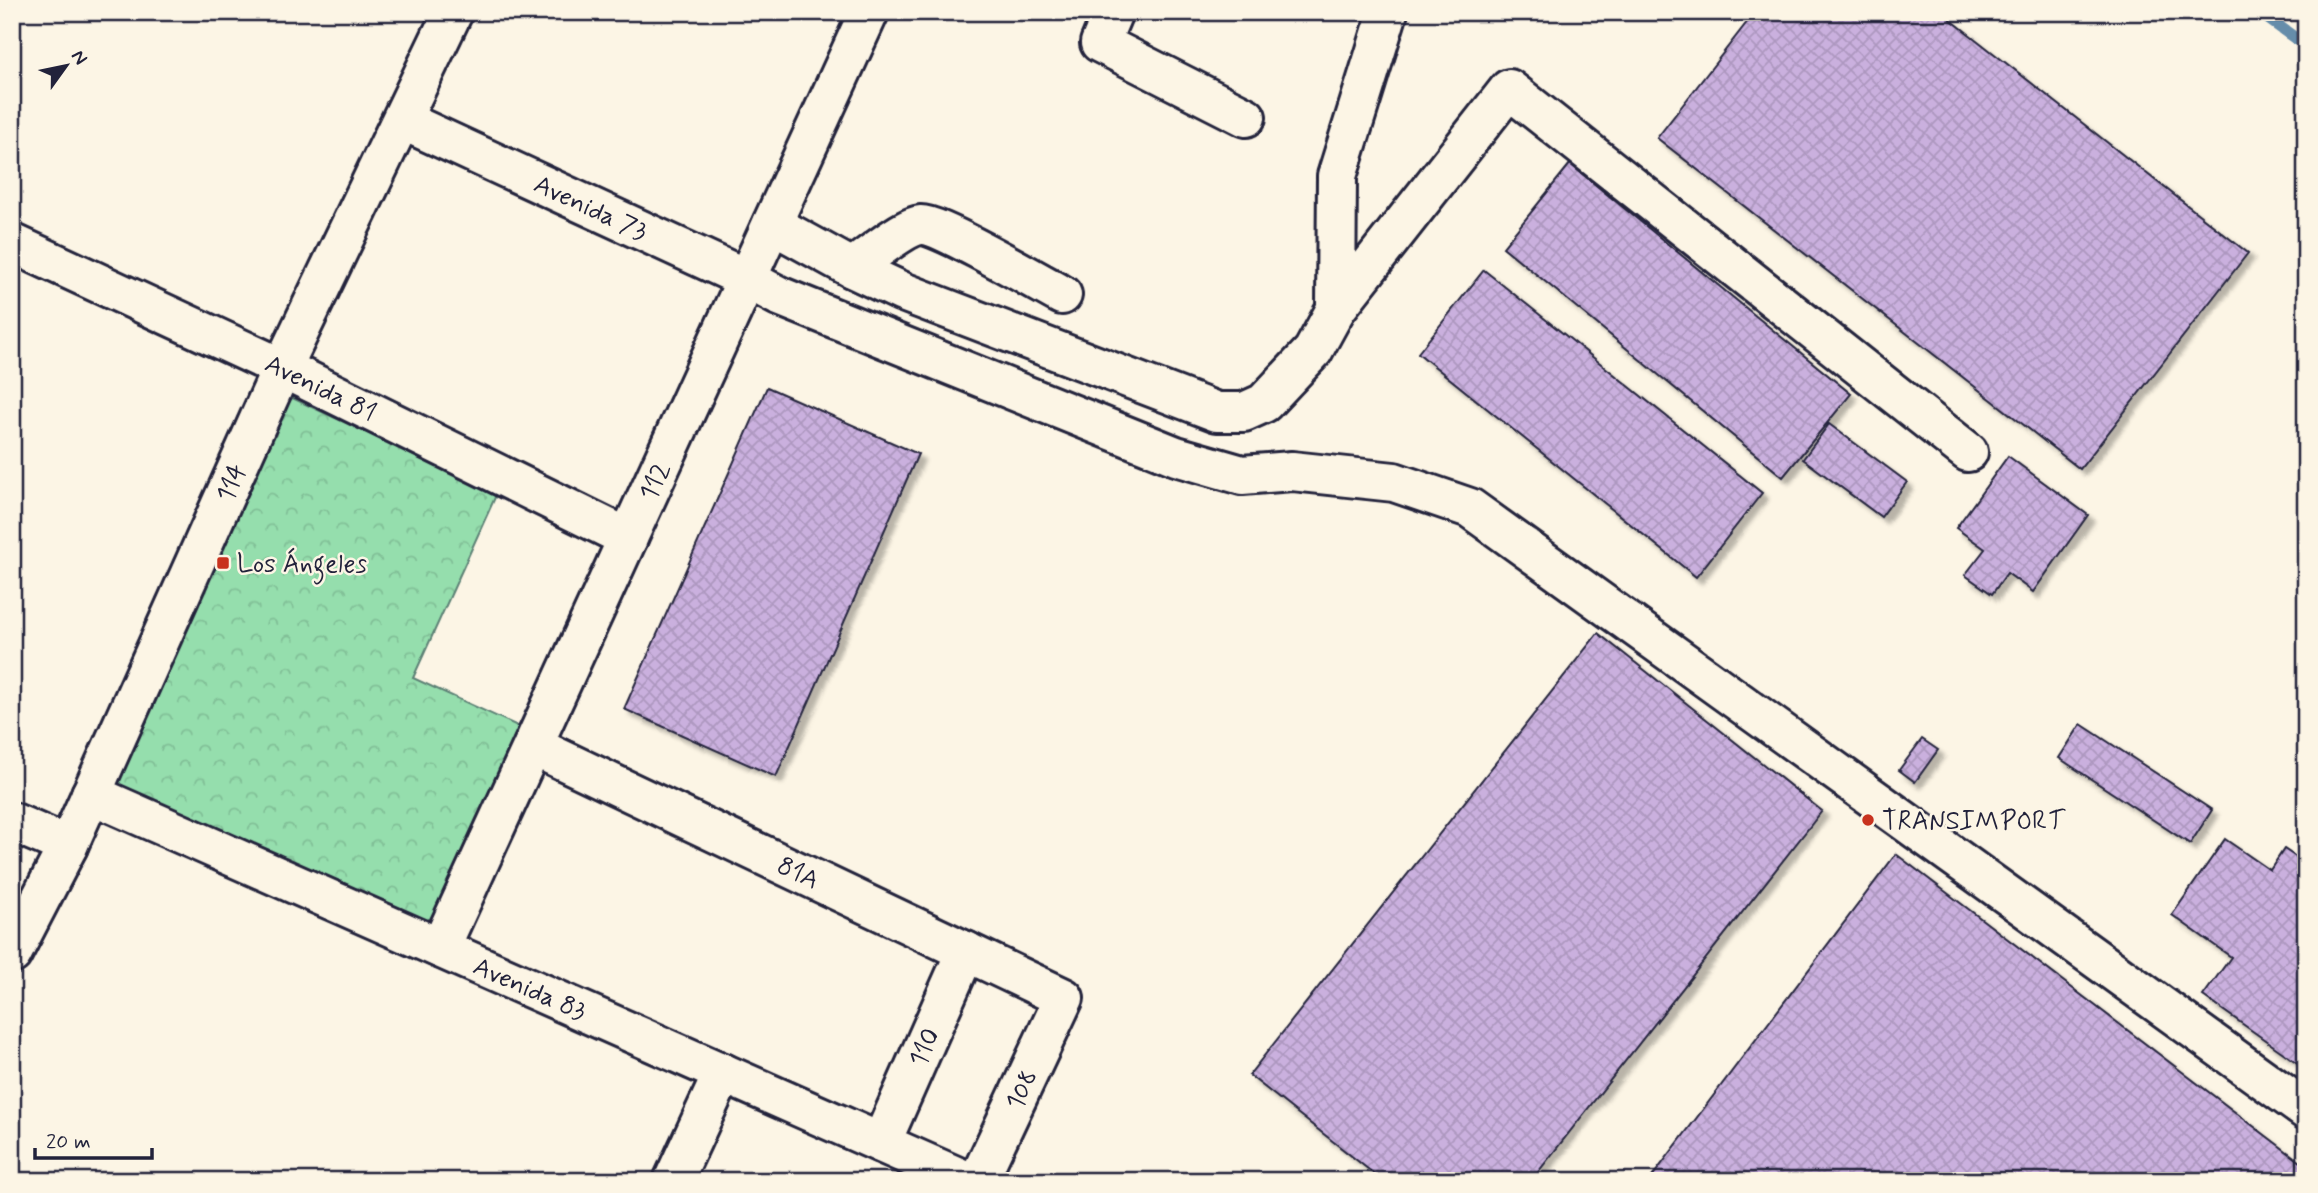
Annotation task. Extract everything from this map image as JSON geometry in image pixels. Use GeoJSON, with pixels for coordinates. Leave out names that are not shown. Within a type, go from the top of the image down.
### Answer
{"type":"FeatureCollection","features":[{"type":"Feature","properties":{"kind":"street","name":"114"},"geometry":{"type":"LineString","coordinates":[[12,954],[68,846],[282,368],[453,12]]}},
{"type":"Feature","properties":{"kind":"street","name":"112"},"geometry":{"type":"LineString","coordinates":[[440,948],[628,538],[763,287],[772,224],[869,12]]}},
{"type":"Feature","properties":{"kind":"street"},"geometry":{"type":"LineString","coordinates":[[1113,12],[1100,43],[1246,117]]}},
{"type":"Feature","properties":{"kind":"street"},"geometry":{"type":"LineString","coordinates":[[1336,309],[1337,176],[1388,12]]}},
{"type":"Feature","properties":{"kind":"street"},"geometry":{"type":"LineString","coordinates":[[772,224],[852,268],[903,292],[1217,412],[1244,412],[1264,402],[1313,351],[1336,309],[1509,89],[1968,452]]}},
{"type":"Feature","properties":{"kind":"street","name":"Avenida 73"},"geometry":{"type":"LineString","coordinates":[[402,120],[763,287],[1176,456],[1242,475],[1292,471],[1394,482],[1470,508],[2306,1110]]}},
{"type":"Feature","properties":{"kind":"street"},"geometry":{"type":"LineString","coordinates":[[852,268],[905,230],[922,225],[945,233],[1062,295]]}},
{"type":"Feature","properties":{"kind":"street","name":"Avenida 81"},"geometry":{"type":"LineString","coordinates":[[12,243],[282,368],[628,538]]}},
{"type":"Feature","properties":{"kind":"street","name":"81A"},"geometry":{"type":"LineString","coordinates":[[533,746],[1064,998]]}},
{"type":"Feature","properties":{"kind":"street","name":"Avenida 83"},"geometry":{"type":"LineString","coordinates":[[91,793],[967,1181]]}},
{"type":"Feature","properties":{"kind":"street"},"geometry":{"type":"LineString","coordinates":[[12,822],[68,846]]}},
{"type":"Feature","properties":{"kind":"street","name":"110"},"geometry":{"type":"LineString","coordinates":[[881,1143],[966,951]]}},
{"type":"Feature","properties":{"kind":"street","name":"108"},"geometry":{"type":"LineString","coordinates":[[978,1181],[1064,998]]}},
{"type":"Feature","properties":{"kind":"street"},"geometry":{"type":"LineString","coordinates":[[673,1181],[723,1073]]}},
{"type":"Feature","properties":{"kind":"green space"},"geometry":{"type":"Polygon","coordinates":[[[288,396],[497,493],[413,678],[524,729],[432,932],[110,784],[288,396]]]}},
{"type":"Feature","properties":{"kind":"building"},"geometry":{"type":"Polygon","coordinates":[[[1755,12],[1941,12],[2248,253],[2080,469],[1657,138],[1755,12]]]}},
{"type":"Feature","properties":{"kind":"building"},"geometry":{"type":"Polygon","coordinates":[[[1570,164],[1851,394],[1783,477],[1503,247],[1570,164]]]}},
{"type":"Feature","properties":{"kind":"building"},"geometry":{"type":"Polygon","coordinates":[[[1484,270],[1762,493],[1696,577],[1418,353],[1484,270]]]}},
{"type":"Feature","properties":{"kind":"building"},"geometry":{"type":"Polygon","coordinates":[[[767,387],[918,454],[776,777],[624,709],[767,387]]]}},
{"type":"Feature","properties":{"kind":"building"},"geometry":{"type":"Polygon","coordinates":[[[1829,424],[1907,482],[1881,517],[1803,459],[1829,424]]]}},
{"type":"Feature","properties":{"kind":"building"},"geometry":{"type":"Polygon","coordinates":[[[2008,456],[2088,515],[2033,592],[2007,573],[1992,594],[1965,575],[1985,549],[1956,528],[2008,456]]]}},
{"type":"Feature","properties":{"kind":"building"},"geometry":{"type":"Polygon","coordinates":[[[1598,633],[1822,811],[1531,1181],[1383,1181],[1249,1075],[1598,633]]]}},
{"type":"Feature","properties":{"kind":"building"},"geometry":{"type":"Polygon","coordinates":[[[2081,724],[2212,810],[2190,844],[2059,758],[2081,724]]]}},
{"type":"Feature","properties":{"kind":"building"},"geometry":{"type":"Polygon","coordinates":[[[1922,739],[1938,750],[1915,782],[1899,770],[1922,739]]]}},
{"type":"Feature","properties":{"kind":"building"},"geometry":{"type":"Polygon","coordinates":[[[2225,839],[2270,870],[2284,849],[2306,864],[2306,1069],[2203,996],[2231,957],[2172,915],[2225,839]]]}},
{"type":"Feature","properties":{"kind":"building"},"geometry":{"type":"Polygon","coordinates":[[[1896,854],[2306,1166],[2306,1181],[1649,1181],[1896,854]]]}},
{"type":"Feature","properties":{"kind":"waterway"},"geometry":{"type":"LineString","coordinates":[[2259,12],[2306,46]]}},
{"type":"Feature","properties":{"kind":"place","name":"Los Ángeles"},"geometry":{"type":"Point","coordinates":[223,563]}},
{"type":"Feature","properties":{"kind":"place","name":"TRANSIMPORT"},"geometry":{"type":"Point","coordinates":[1868,820]}}]}
